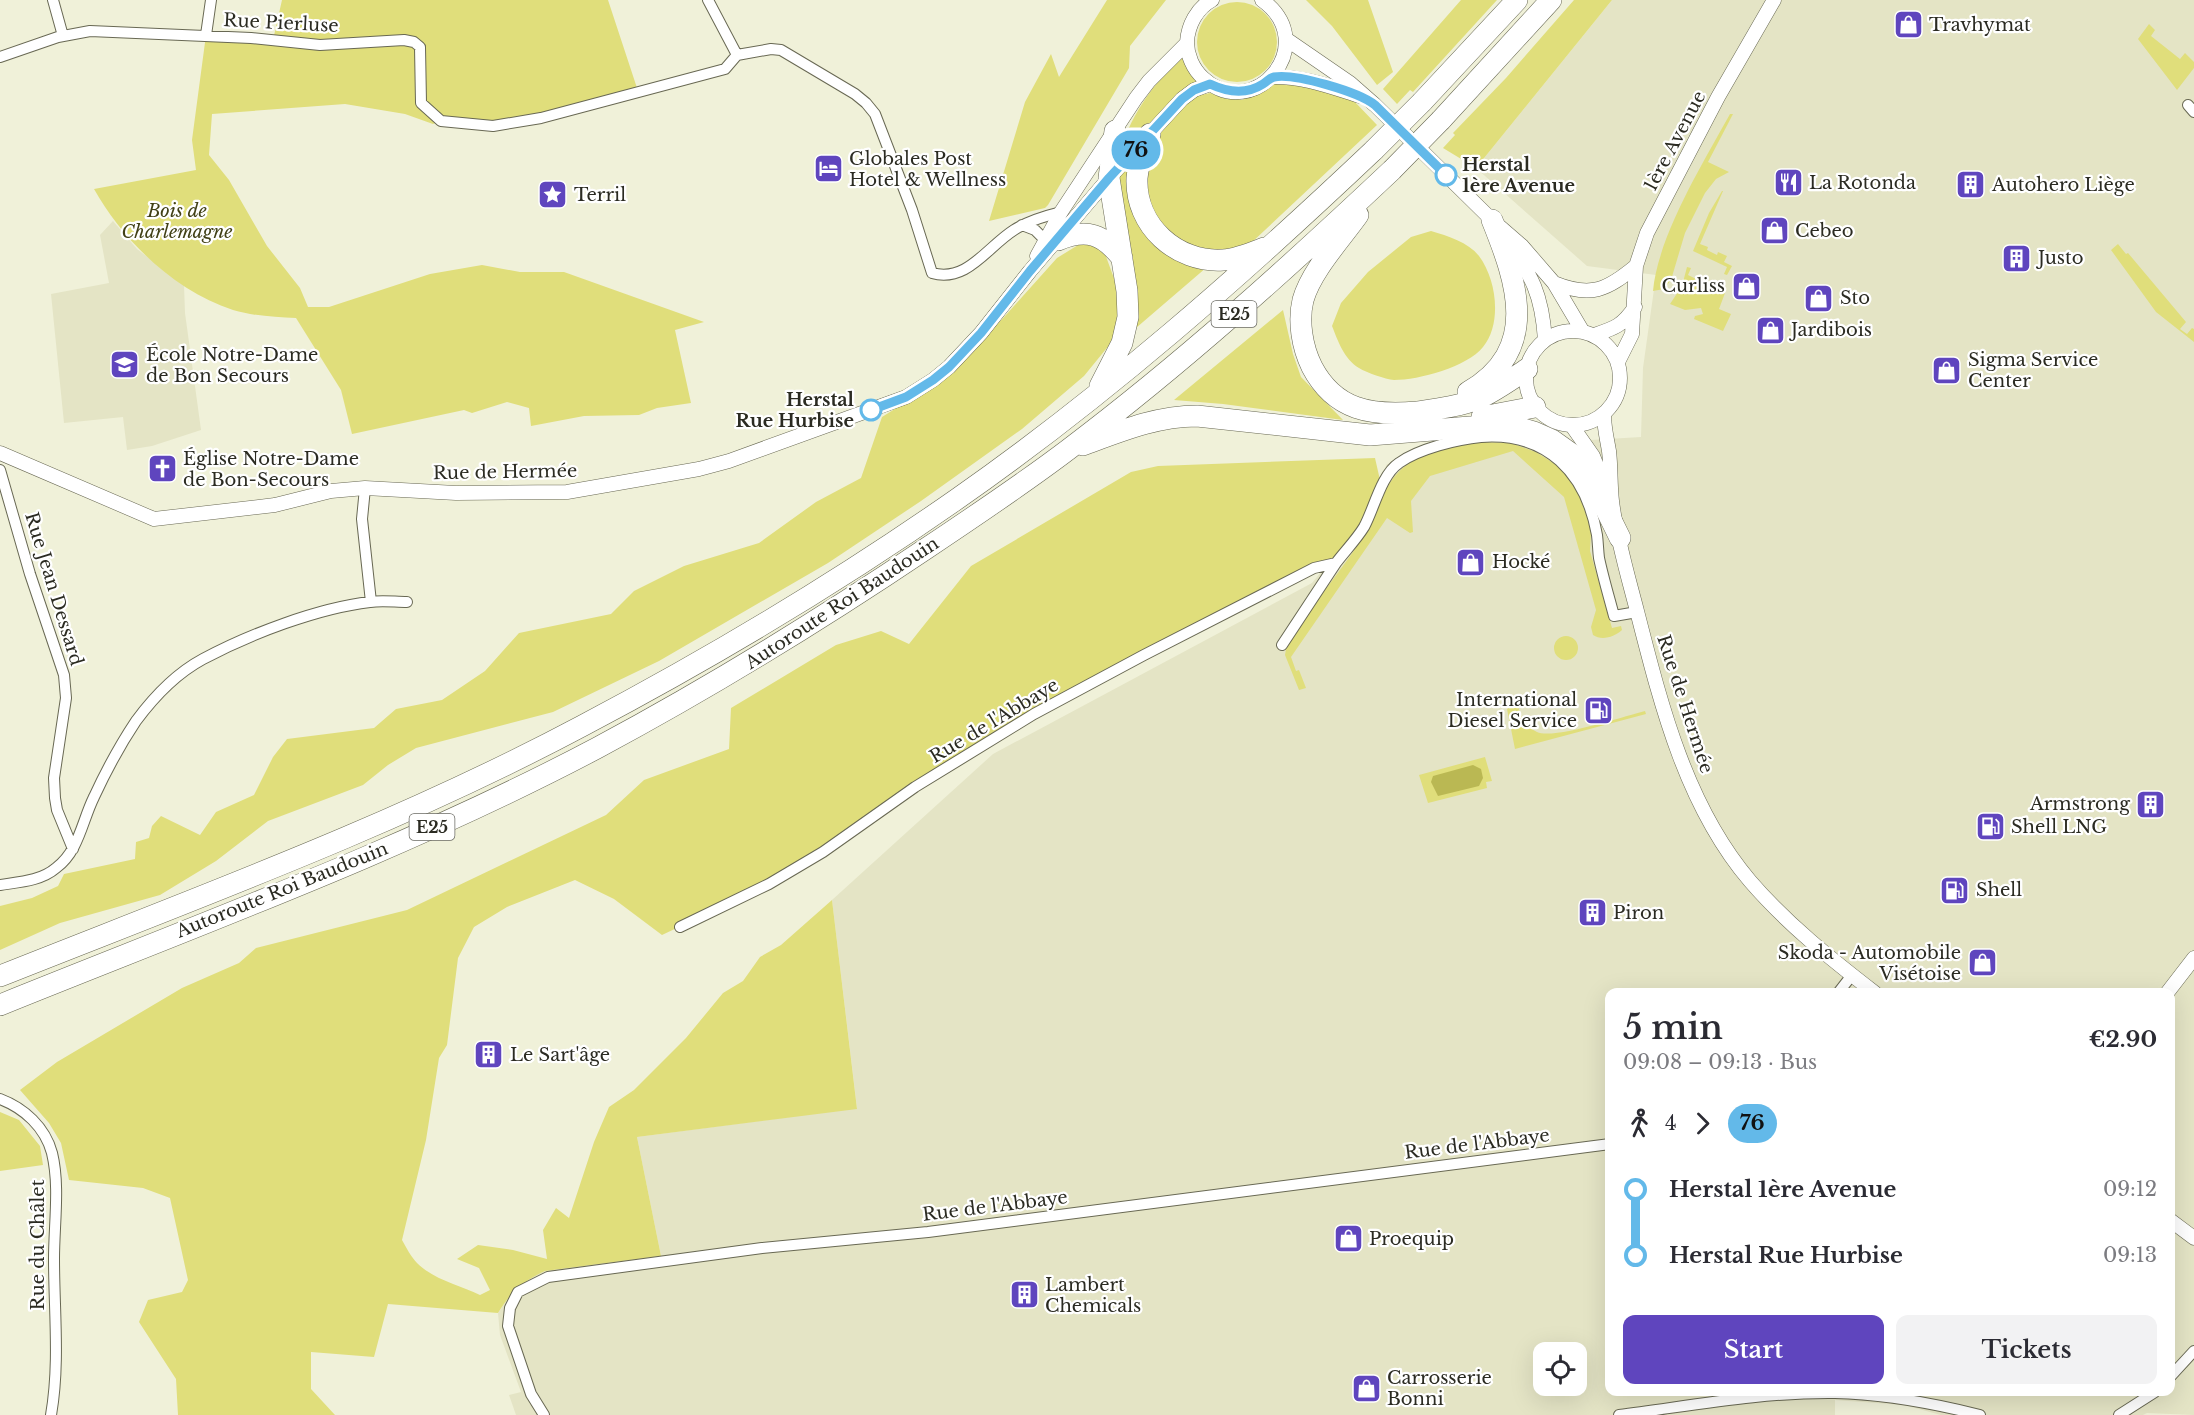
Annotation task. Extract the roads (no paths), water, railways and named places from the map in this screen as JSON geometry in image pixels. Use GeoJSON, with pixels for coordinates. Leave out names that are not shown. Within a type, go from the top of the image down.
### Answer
{"type":"FeatureCollection","features":[{"type":"Feature","properties":{"kind":"highway","name":"Autoroute Roi Baudouin"},"geometry":{"type":"LineString","coordinates":[[0,976],[330,843],[456,788],[579,728],[717,652],[836,578],[956,500],[1093,397],[1185,322],[1273,245],[1374,150],[1422,102],[1516,0]]}},
{"type":"Feature","properties":{"kind":"highway","name":"Autoroute Roi Baudouin"},"geometry":{"type":"LineString","coordinates":[[0,1005],[333,870],[468,811],[594,750],[733,673],[842,605],[980,513],[1069,450],[1192,351],[1334,225],[1392,170],[1551,0]]}},
{"type":"Feature","properties":{"kind":"highway"},"geometry":{"type":"LineString","coordinates":[[1093,397],[1117,354],[1126,330],[1128,302],[1109,178],[1115,131]]}},
{"type":"Feature","properties":{"kind":"highway"},"geometry":{"type":"LineString","coordinates":[[1150,134],[1139,165],[1140,206],[1146,220],[1168,244],[1192,256],[1224,260],[1273,245]]}},
{"type":"Feature","properties":{"kind":"highway"},"geometry":{"type":"LineString","coordinates":[[1392,170],[1310,283],[1302,309],[1302,333],[1306,352],[1315,372],[1329,390],[1347,404],[1374,413],[1429,410],[1468,402],[1495,390],[1527,369]]}},
{"type":"Feature","properties":{"kind":"highway"},"geometry":{"type":"LineString","coordinates":[[1429,410],[1461,396],[1489,377],[1500,365],[1513,337],[1518,302],[1515,282],[1492,220]]}},
{"type":"Feature","properties":{"kind":"highway"},"geometry":{"type":"LineString","coordinates":[[1051,240],[1072,234],[1092,235],[1107,242],[1122,258]]}},
{"type":"Feature","properties":{"kind":"highway"},"geometry":{"type":"LineString","coordinates":[[1421,432],[1445,423],[1535,407]]}},
{"type":"Feature","properties":{"kind":"highway"},"geometry":{"type":"LineString","coordinates":[[1069,450],[1132,427],[1176,416],[1197,416],[1370,435],[1495,425],[1516,427],[1552,440],[1573,455],[1593,483],[1620,538]]}},
{"type":"Feature","properties":{"kind":"street"},"geometry":{"type":"LineString","coordinates":[[52,0],[63,36]]}},
{"type":"Feature","properties":{"kind":"street"},"geometry":{"type":"LineString","coordinates":[[206,35],[211,0]]}},
{"type":"Feature","properties":{"kind":"street"},"geometry":{"type":"LineString","coordinates":[[708,0],[737,55],[771,49],[781,50],[855,94],[866,103],[874,114],[912,210],[932,273],[941,276],[955,275],[970,267],[1022,225],[1043,216],[1061,212]]}},
{"type":"Feature","properties":{"kind":"street","name":"Rue de Hermée"},"geometry":{"type":"LineString","coordinates":[[1051,240],[1061,212],[1115,131],[1149,81],[1187,43],[1195,16],[1212,0]]}},
{"type":"Feature","properties":{"kind":"street"},"geometry":{"type":"LineString","coordinates":[[1187,43],[1194,67],[1210,84],[1222,90],[1235,92],[1261,85],[1272,77],[1280,66],[1285,53],[1286,39],[1276,12],[1262,0]]}},
{"type":"Feature","properties":{"kind":"street","name":"1ère Avenue"},"geometry":{"type":"LineString","coordinates":[[1618,362],[1632,334],[1636,266],[1647,233],[1718,97],[1774,0]]}},
{"type":"Feature","properties":{"kind":"street","name":"Rue Pierluse"},"geometry":{"type":"LineString","coordinates":[[0,57],[63,36],[90,31],[206,35],[320,45],[404,40],[414,42],[420,47],[421,103],[441,122],[493,126],[540,118],[725,69],[737,55]]}},
{"type":"Feature","properties":{"kind":"street"},"geometry":{"type":"LineString","coordinates":[[1286,39],[1350,83],[1368,99],[1534,259],[1554,283],[1588,334],[1608,347],[1618,362],[1621,376],[1615,402],[1604,415],[1590,423],[1572,426],[1551,421],[1535,407],[1527,389],[1527,369],[1537,348],[1545,340],[1557,334],[1570,331],[1588,334],[1619,326],[1635,307]]}},
{"type":"Feature","properties":{"kind":"street"},"geometry":{"type":"LineString","coordinates":[[1272,77],[1296,78],[1323,84],[1368,99]]}},
{"type":"Feature","properties":{"kind":"street","name":"Rue de Hermée"},"geometry":{"type":"LineString","coordinates":[[0,453],[154,519],[275,506],[331,491],[365,488],[456,493],[567,492],[688,471],[729,461],[906,397],[933,380],[981,333],[1030,271],[1051,240],[1188,93],[1210,84]]}},
{"type":"Feature","properties":{"kind":"street"},"geometry":{"type":"LineString","coordinates":[[1492,220],[1535,285],[1543,314],[1545,340]]}},
{"type":"Feature","properties":{"kind":"street"},"geometry":{"type":"LineString","coordinates":[[1022,225],[1051,240]]}},
{"type":"Feature","properties":{"kind":"street"},"geometry":{"type":"LineString","coordinates":[[1554,283],[1574,290],[1599,290],[1616,282],[1636,266]]}},
{"type":"Feature","properties":{"kind":"street","name":"Rue de Hermée"},"geometry":{"type":"LineString","coordinates":[[1604,415],[1610,458],[1612,501],[1620,538],[1656,684],[1679,756],[1714,830],[1750,880],[1794,926],[1869,988]]}},
{"type":"Feature","properties":{"kind":"street","name":"Rue de Hermée"},"geometry":{"type":"LineString","coordinates":[[1572,426],[1593,456],[1612,501]]}},
{"type":"Feature","properties":{"kind":"street"},"geometry":{"type":"LineString","coordinates":[[1282,645],[1336,563],[1364,526],[1381,486],[1397,463],[1466,438],[1498,436],[1518,439],[1551,453],[1567,466],[1584,493],[1597,534],[1599,558],[1614,616],[1637,612]]}},
{"type":"Feature","properties":{"kind":"street","name":"Rue Jean Dessard"},"geometry":{"type":"LineString","coordinates":[[14,460],[2,474],[30,574],[64,675],[66,698],[54,777],[55,798],[57,810],[73,849]]}},
{"type":"Feature","properties":{"kind":"street"},"geometry":{"type":"LineString","coordinates":[[365,488],[362,519],[371,602]]}},
{"type":"Feature","properties":{"kind":"street","name":"Rue de l'Abbaye"},"geometry":{"type":"LineString","coordinates":[[680,927],[769,884],[823,852],[915,787],[1034,714],[1314,568],[1336,563]]}},
{"type":"Feature","properties":{"kind":"street"},"geometry":{"type":"LineString","coordinates":[[0,885],[40,877],[56,868],[73,849],[93,799],[137,721],[169,684],[201,660],[277,626],[326,612],[371,602],[407,602]]}},
{"type":"Feature","properties":{"kind":"street"},"geometry":{"type":"LineString","coordinates":[[2171,988],[2194,958]]}},
{"type":"Feature","properties":{"kind":"street"},"geometry":{"type":"LineString","coordinates":[[1842,988],[1852,975]]}},
{"type":"Feature","properties":{"kind":"street","name":"Rue du Châlet"},"geometry":{"type":"LineString","coordinates":[[0,1099],[16,1105],[30,1116],[42,1131],[52,1152],[56,1180],[54,1260],[56,1375],[51,1415]]}},
{"type":"Feature","properties":{"kind":"street","name":"Rue de l'Abbaye"},"geometry":{"type":"LineString","coordinates":[[544,1415],[531,1394],[508,1326],[510,1308],[519,1292],[548,1277],[762,1248],[928,1232],[1605,1145]]}},
{"type":"Feature","properties":{"kind":"street"},"geometry":{"type":"LineString","coordinates":[[2175,1224],[2194,1238]]}},
{"type":"Feature","properties":{"kind":"street"},"geometry":{"type":"LineString","coordinates":[[2175,1372],[2194,1351]]}},
{"type":"Feature","properties":{"kind":"street"},"geometry":{"type":"LineString","coordinates":[[1619,1415],[1736,1400],[1793,1396]]}},
{"type":"Feature","properties":{"kind":"street"},"geometry":{"type":"LineString","coordinates":[[1867,1396],[1920,1401],[1980,1415]]}},
{"type":"Feature","properties":{"kind":"street"},"geometry":{"type":"LineString","coordinates":[[2119,1415],[2149,1396]]}},
{"type":"Feature","properties":{"kind":"place","name":"Travhymat"},"geometry":{"type":"Point","coordinates":[1908,25]}},
{"type":"Feature","properties":{"kind":"place","name":"Globales Post Hotel & Wellness"},"geometry":{"type":"Point","coordinates":[828,169]}},
{"type":"Feature","properties":{"kind":"place","name":"Herstal 1ère Avenue"},"geometry":{"type":"Point","coordinates":[1446,175]}},
{"type":"Feature","properties":{"kind":"place","name":"La Rotonda"},"geometry":{"type":"Point","coordinates":[1788,183]}},
{"type":"Feature","properties":{"kind":"place","name":"Autohero Liège"},"geometry":{"type":"Point","coordinates":[1971,185]}},
{"type":"Feature","properties":{"kind":"place","name":"Terril"},"geometry":{"type":"Point","coordinates":[553,195]}},
{"type":"Feature","properties":{"kind":"place","name":"Cebeo"},"geometry":{"type":"Point","coordinates":[1774,231]}},
{"type":"Feature","properties":{"kind":"place","name":"Justo"},"geometry":{"type":"Point","coordinates":[2017,258]}},
{"type":"Feature","properties":{"kind":"place","name":"Curliss"},"geometry":{"type":"Point","coordinates":[1746,286]}},
{"type":"Feature","properties":{"kind":"place","name":"Sto"},"geometry":{"type":"Point","coordinates":[1819,298]}},
{"type":"Feature","properties":{"kind":"place","name":"Jardibois"},"geometry":{"type":"Point","coordinates":[1770,330]}},
{"type":"Feature","properties":{"kind":"place","name":"École Notre-Dame de Bon Secours"},"geometry":{"type":"Point","coordinates":[125,365]}},
{"type":"Feature","properties":{"kind":"place","name":"Sigma Service Center"},"geometry":{"type":"Point","coordinates":[1947,370]}},
{"type":"Feature","properties":{"kind":"place","name":"Herstal Rue Hurbise"},"geometry":{"type":"Point","coordinates":[871,410]}},
{"type":"Feature","properties":{"kind":"place","name":"Église Notre-Dame de Bon-Secours"},"geometry":{"type":"Point","coordinates":[162,469]}},
{"type":"Feature","properties":{"kind":"place","name":"Hocké"},"geometry":{"type":"Point","coordinates":[1471,562]}},
{"type":"Feature","properties":{"kind":"place","name":"International Diesel Service"},"geometry":{"type":"Point","coordinates":[1598,710]}},
{"type":"Feature","properties":{"kind":"place","name":"Armstrong"},"geometry":{"type":"Point","coordinates":[2151,804]}},
{"type":"Feature","properties":{"kind":"place","name":"Shell LNG"},"geometry":{"type":"Point","coordinates":[1990,827]}},
{"type":"Feature","properties":{"kind":"place","name":"Shell"},"geometry":{"type":"Point","coordinates":[1955,890]}},
{"type":"Feature","properties":{"kind":"place","name":"Piron"},"geometry":{"type":"Point","coordinates":[1592,913]}},
{"type":"Feature","properties":{"kind":"place","name":"Skoda - Automobile Visétoise"},"geometry":{"type":"Point","coordinates":[1982,963]}},
{"type":"Feature","properties":{"kind":"place","name":"Le Sart'âge"},"geometry":{"type":"Point","coordinates":[489,1055]}},
{"type":"Feature","properties":{"kind":"place","name":"Proequip"},"geometry":{"type":"Point","coordinates":[1348,1239]}},
{"type":"Feature","properties":{"kind":"place","name":"Lambert Chemicals"},"geometry":{"type":"Point","coordinates":[1024,1295]}},
{"type":"Feature","properties":{"kind":"place","name":"Carrosserie Bonni"},"geometry":{"type":"Point","coordinates":[1366,1388]}},
{"type":"Feature","properties":{"kind":"park label","name":"Bois de Charlemagne"},"geometry":{"type":"Point","coordinates":[177,221]}}]}
